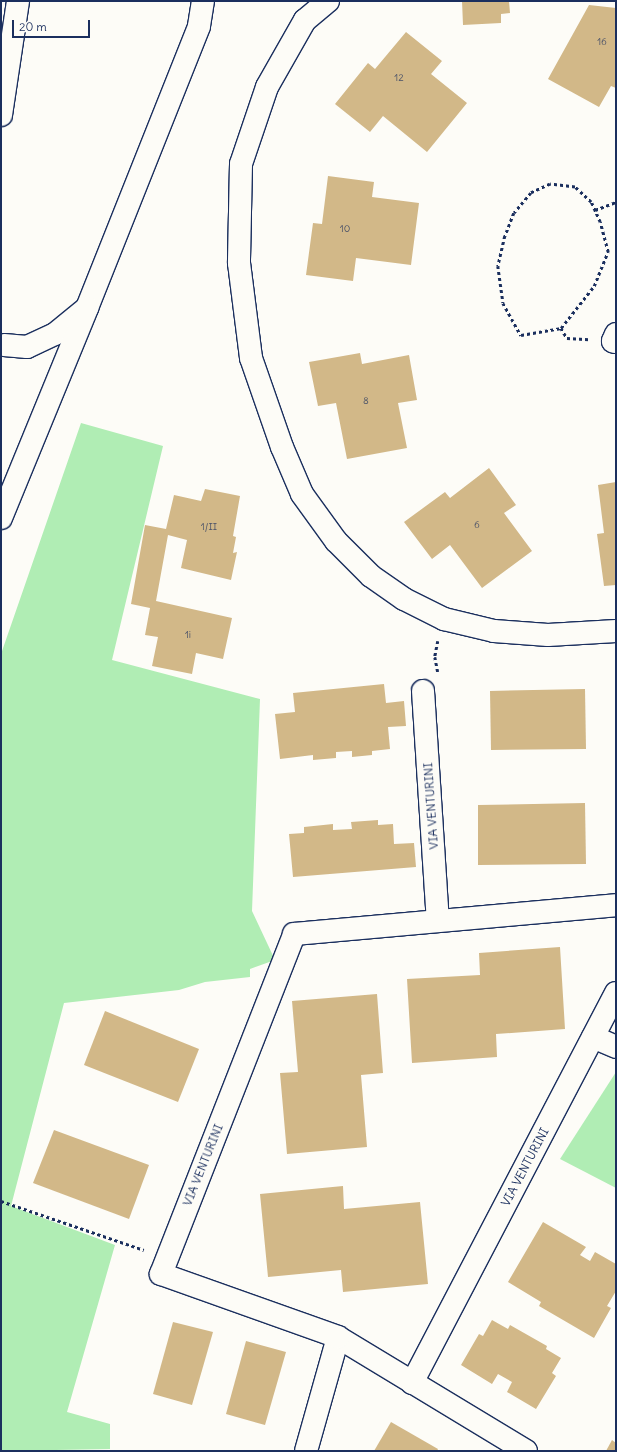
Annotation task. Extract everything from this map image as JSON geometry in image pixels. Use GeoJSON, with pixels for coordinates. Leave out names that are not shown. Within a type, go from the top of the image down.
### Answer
{"type":"FeatureCollection","features":[{"type":"Feature","properties":{"kind":"main road"},"geometry":{"type":"LineString","coordinates":[[1,115],[18,1]]}},
{"type":"Feature","properties":{"kind":"main road"},"geometry":{"type":"LineString","coordinates":[[1,518],[87,308],[199,26],[203,1]]}},
{"type":"Feature","properties":{"kind":"main road"},"geometry":{"type":"LineString","coordinates":[[199,26],[217,1]]}},
{"type":"Feature","properties":{"kind":"main road"},"geometry":{"type":"LineString","coordinates":[[328,1],[305,20],[267,87],[241,164],[238,263],[251,358],[282,447],[302,494],[336,541],[371,576],[404,599],[444,620],[494,631],[548,634],[616,631]]}},
{"type":"Feature","properties":{"kind":"main road"},"geometry":{"type":"LineString","coordinates":[[4,345],[27,347],[55,334],[87,308]]}},
{"type":"Feature","properties":{"kind":"main road","name":"VIA VENTURINI"},"geometry":{"type":"LineString","coordinates":[[423,692],[438,921]]}},
{"type":"Feature","properties":{"kind":"main road","name":"VIA VENTURINI"},"geometry":{"type":"LineString","coordinates":[[164,1266],[294,934],[616,905]]}},
{"type":"Feature","properties":{"kind":"main road","name":"VIA VENTURINI"},"geometry":{"type":"LineString","coordinates":[[412,1383],[616,993]]}},
{"type":"Feature","properties":{"kind":"main road"},"geometry":{"type":"LineString","coordinates":[[593,1037],[616,1047]]}},
{"type":"Feature","properties":{"kind":"main road"},"geometry":{"type":"LineString","coordinates":[[164,1266],[338,1337],[526,1451]]}},
{"type":"Feature","properties":{"kind":"main road"},"geometry":{"type":"LineString","coordinates":[[306,1451],[338,1337]]}},
{"type":"Feature","properties":{"kind":"path"},"geometry":{"type":"LineString","coordinates":[[550,184],[575,187],[591,202],[595,210],[608,252],[594,286],[561,328],[521,335],[503,303],[498,266],[505,236],[514,213],[531,192],[550,184]]}},
{"type":"Feature","properties":{"kind":"path"},"geometry":{"type":"LineString","coordinates":[[595,210],[616,202]]}},
{"type":"Feature","properties":{"kind":"path"},"geometry":{"type":"LineString","coordinates":[[561,328],[567,338],[615,339]]}},
{"type":"Feature","properties":{"kind":"path"},"geometry":{"type":"LineString","coordinates":[[423,692],[439,676],[435,657],[444,620]]}},
{"type":"Feature","properties":{"kind":"path"},"geometry":{"type":"LineString","coordinates":[[1,1201],[164,1266]]}},
{"type":"Feature","properties":{"kind":"green space"},"geometry":{"type":"Polygon","coordinates":[[[81,423],[163,446],[112,660],[260,699],[252,911],[275,960],[250,969],[250,977],[205,982],[179,990],[64,1003],[11,1206],[115,1245],[67,1412],[110,1424],[110,1449],[1,1451],[1,654],[81,423]]]}},
{"type":"Feature","properties":{"kind":"green space"},"geometry":{"type":"Polygon","coordinates":[[[616,1072],[616,1188],[560,1159],[616,1072]]]}},
{"type":"Feature","properties":{"kind":"building"},"geometry":{"type":"Polygon","coordinates":[[[462,1],[509,1],[510,13],[501,14],[501,23],[463,25],[462,1]]]}},
{"type":"Feature","properties":{"kind":"building"},"geometry":{"type":"Polygon","coordinates":[[[589,5],[616,8],[616,88],[611,86],[599,107],[548,79],[589,5]]]}},
{"type":"Feature","properties":{"kind":"building"},"geometry":{"type":"Polygon","coordinates":[[[406,32],[442,61],[431,74],[467,103],[427,152],[383,116],[370,132],[335,104],[368,63],[375,69],[406,32]]]}},
{"type":"Feature","properties":{"kind":"building"},"geometry":{"type":"Polygon","coordinates":[[[328,176],[374,182],[372,197],[419,203],[411,265],[356,258],[353,281],[306,275],[313,223],[322,224],[328,176]]]}},
{"type":"Feature","properties":{"kind":"building"},"geometry":{"type":"Polygon","coordinates":[[[360,353],[362,364],[409,355],[417,400],[398,403],[407,448],[347,459],[336,403],[318,406],[309,362],[360,353]]]}},
{"type":"Feature","properties":{"kind":"building"},"geometry":{"type":"Polygon","coordinates":[[[489,468],[516,505],[504,513],[532,551],[482,588],[450,545],[432,559],[404,522],[445,492],[450,498],[489,468]]]}},
{"type":"Feature","properties":{"kind":"building"},"geometry":{"type":"Polygon","coordinates":[[[616,482],[616,585],[604,586],[597,534],[604,533],[598,485],[616,482]]]}},
{"type":"Feature","properties":{"kind":"building"},"geometry":{"type":"Polygon","coordinates":[[[205,489],[240,496],[233,536],[236,537],[233,553],[237,552],[231,580],[181,568],[187,540],[168,535],[156,601],[232,618],[223,659],[196,653],[192,674],[152,666],[158,637],[145,635],[150,608],[131,604],[145,525],[166,529],[174,495],[201,501],[205,489]]]}},
{"type":"Feature","properties":{"kind":"building"},"geometry":{"type":"Polygon","coordinates":[[[384,684],[386,703],[404,701],[406,726],[388,727],[390,749],[372,751],[372,755],[352,757],[352,751],[336,752],[336,758],[313,760],[313,755],[280,759],[275,714],[295,712],[293,693],[384,684]]]}},
{"type":"Feature","properties":{"kind":"building"},"geometry":{"type":"Polygon","coordinates":[[[585,689],[586,749],[491,750],[490,691],[585,689]]]}},
{"type":"Feature","properties":{"kind":"building"},"geometry":{"type":"Polygon","coordinates":[[[585,803],[586,864],[478,865],[478,805],[585,803]]]}},
{"type":"Feature","properties":{"kind":"building"},"geometry":{"type":"Polygon","coordinates":[[[378,820],[378,825],[393,824],[394,844],[414,843],[416,867],[293,877],[289,834],[304,833],[304,827],[333,824],[333,830],[352,829],[351,822],[378,820]]]}},
{"type":"Feature","properties":{"kind":"building"},"geometry":{"type":"Polygon","coordinates":[[[560,947],[565,1029],[496,1034],[497,1057],[412,1063],[407,979],[480,975],[479,953],[560,947]]]}},
{"type":"Feature","properties":{"kind":"building"},"geometry":{"type":"Polygon","coordinates":[[[377,994],[383,1073],[361,1075],[367,1147],[287,1154],[280,1073],[298,1072],[292,1001],[377,994]]]}},
{"type":"Feature","properties":{"kind":"building"},"geometry":{"type":"Polygon","coordinates":[[[105,1011],[199,1049],[178,1102],[84,1065],[105,1011]]]}},
{"type":"Feature","properties":{"kind":"building"},"geometry":{"type":"Polygon","coordinates":[[[54,1130],[149,1165],[129,1219],[33,1183],[54,1130]]]}},
{"type":"Feature","properties":{"kind":"building"},"geometry":{"type":"Polygon","coordinates":[[[343,1186],[344,1209],[420,1202],[428,1284],[343,1292],[341,1270],[268,1277],[260,1194],[343,1186]]]}},
{"type":"Feature","properties":{"kind":"building"},"geometry":{"type":"Polygon","coordinates":[[[543,1222],[586,1247],[580,1255],[590,1261],[595,1252],[616,1264],[616,1291],[607,1306],[611,1308],[594,1338],[539,1306],[541,1302],[508,1282],[543,1222]]]}},
{"type":"Feature","properties":{"kind":"building"},"geometry":{"type":"Polygon","coordinates":[[[492,1320],[508,1329],[510,1325],[547,1346],[546,1349],[561,1358],[552,1373],[556,1376],[536,1409],[507,1392],[512,1382],[498,1374],[492,1384],[461,1365],[479,1334],[483,1336],[492,1320]]]}},
{"type":"Feature","properties":{"kind":"building"},"geometry":{"type":"Polygon","coordinates":[[[173,1322],[213,1332],[192,1405],[153,1394],[173,1322]]]}},
{"type":"Feature","properties":{"kind":"building"},"geometry":{"type":"Polygon","coordinates":[[[246,1341],[286,1352],[265,1425],[226,1414],[246,1341]]]}},
{"type":"Feature","properties":{"kind":"building"},"geometry":{"type":"Polygon","coordinates":[[[391,1422],[438,1449],[437,1451],[374,1451],[391,1422]]]}},
{"type":"Feature","properties":{"kind":"building"},"geometry":{"type":"Polygon","coordinates":[[[612,1440],[616,1443],[616,1451],[606,1451],[612,1440]]]}}]}
